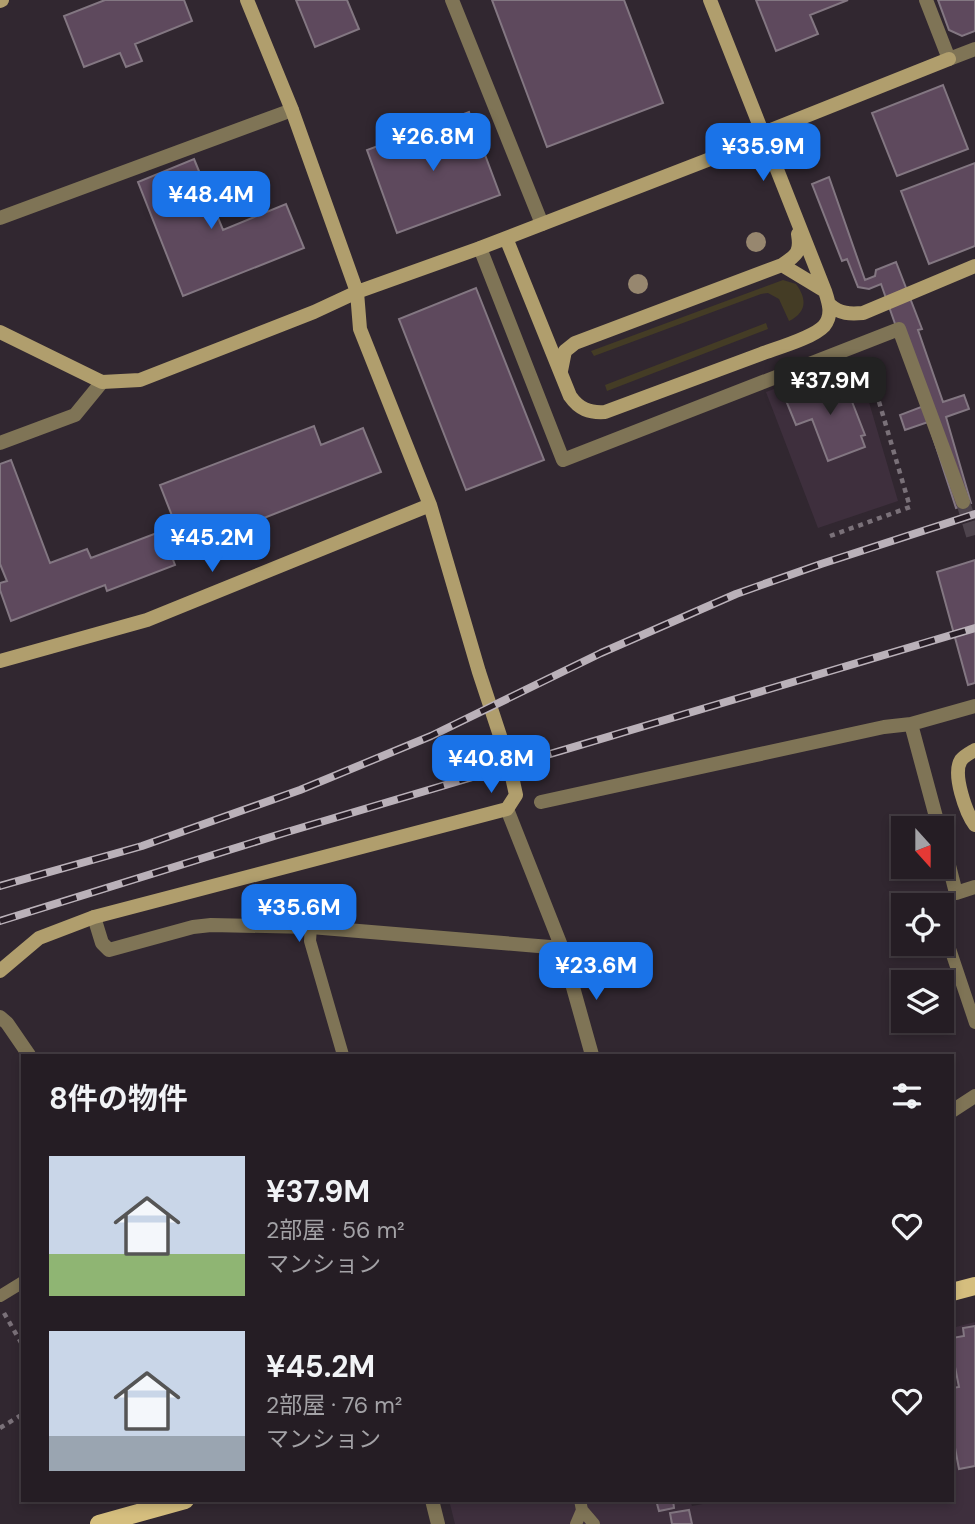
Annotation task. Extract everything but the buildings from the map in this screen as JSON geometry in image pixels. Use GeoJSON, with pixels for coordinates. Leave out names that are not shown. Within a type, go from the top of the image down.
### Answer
{"type":"FeatureCollection","features":[{"type":"Feature","properties":{"kind":"main road"},"geometry":{"type":"LineString","coordinates":[[954,1291],[975,1286]]}},
{"type":"Feature","properties":{"kind":"main road"},"geometry":{"type":"LineString","coordinates":[[99,1524],[178,1502]]}},
{"type":"Feature","properties":{"kind":"street"},"geometry":{"type":"LineString","coordinates":[[0,971],[39,938],[93,918],[507,809],[516,795],[509,763],[430,505],[360,329],[357,292],[292,110],[247,0]]}},
{"type":"Feature","properties":{"kind":"street"},"geometry":{"type":"LineString","coordinates":[[452,0],[542,224]]}},
{"type":"Feature","properties":{"kind":"street"},"geometry":{"type":"LineString","coordinates":[[710,0],[830,305],[829,317],[819,331]]}},
{"type":"Feature","properties":{"kind":"street"},"geometry":{"type":"LineString","coordinates":[[926,0],[949,59]]}},
{"type":"Feature","properties":{"kind":"street"},"geometry":{"type":"LineString","coordinates":[[0,332],[102,382],[140,380],[314,312],[357,292],[480,248],[723,154],[761,134],[975,49]]}},
{"type":"Feature","properties":{"kind":"street"},"geometry":{"type":"LineString","coordinates":[[0,218],[292,110]]}},
{"type":"Feature","properties":{"kind":"street"},"geometry":{"type":"LineString","coordinates":[[561,373],[565,351],[575,343],[782,265],[797,255],[800,247],[796,218]]}},
{"type":"Feature","properties":{"kind":"street"},"geometry":{"type":"LineString","coordinates":[[506,238],[574,402],[590,412],[605,412],[819,331],[975,266]]}},
{"type":"Feature","properties":{"kind":"street"},"geometry":{"type":"LineString","coordinates":[[480,248],[564,460],[899,329],[963,502]]}},
{"type":"Feature","properties":{"kind":"street"},"geometry":{"type":"LineString","coordinates":[[782,265],[825,291]]}},
{"type":"Feature","properties":{"kind":"street"},"geometry":{"type":"LineString","coordinates":[[830,305],[848,314],[863,313]]}},
{"type":"Feature","properties":{"kind":"street"},"geometry":{"type":"LineString","coordinates":[[0,443],[75,415],[102,382]]}},
{"type":"Feature","properties":{"kind":"street"},"geometry":{"type":"LineString","coordinates":[[0,661],[147,620],[430,505]]}},
{"type":"Feature","properties":{"kind":"street"},"geometry":{"type":"LineString","coordinates":[[541,802],[884,727],[911,724],[975,706]]}},
{"type":"Feature","properties":{"kind":"street"},"geometry":{"type":"LineString","coordinates":[[911,724],[936,816]]}},
{"type":"Feature","properties":{"kind":"street"},"geometry":{"type":"LineString","coordinates":[[975,750],[961,760],[958,768],[966,809],[975,825]]}},
{"type":"Feature","properties":{"kind":"street"},"geometry":{"type":"LineString","coordinates":[[507,809],[562,948],[592,1054]]}},
{"type":"Feature","properties":{"kind":"street"},"geometry":{"type":"LineString","coordinates":[[952,879],[956,893],[975,887]]}},
{"type":"Feature","properties":{"kind":"street"},"geometry":{"type":"LineString","coordinates":[[93,918],[102,943],[109,950],[193,927],[211,925],[311,926],[562,948]]}},
{"type":"Feature","properties":{"kind":"street"},"geometry":{"type":"LineString","coordinates":[[2,1023],[28,1054]]}},
{"type":"Feature","properties":{"kind":"street"},"geometry":{"type":"LineString","coordinates":[[954,1110],[975,1096]]}},
{"type":"Feature","properties":{"kind":"street"},"geometry":{"type":"LineString","coordinates":[[432,1502],[438,1524]]}},
{"type":"Feature","properties":{"kind":"lane"},"geometry":{"type":"LineString","coordinates":[[311,926],[310,941],[343,1054]]}},
{"type":"Feature","properties":{"kind":"lane"},"geometry":{"type":"LineString","coordinates":[[952,956],[975,1023]]}},
{"type":"Feature","properties":{"kind":"lane"},"geometry":{"type":"LineString","coordinates":[[0,1296],[21,1283]]}},
{"type":"Feature","properties":{"kind":"lane"},"geometry":{"type":"LineString","coordinates":[[576,1524],[581,1505]]}},
{"type":"Feature","properties":{"kind":"lane"},"geometry":{"type":"LineString","coordinates":[[581,1505],[594,1524]]}},
{"type":"Feature","properties":{"kind":"path"},"geometry":{"type":"LineString","coordinates":[[830,536],[910,508],[861,343]]}},
{"type":"Feature","properties":{"kind":"path"},"geometry":{"type":"LineString","coordinates":[[0,1307],[21,1343]]}},
{"type":"Feature","properties":{"kind":"path"},"geometry":{"type":"LineString","coordinates":[[0,1428],[21,1415]]}},
{"type":"Feature","properties":{"kind":"shaded area"},"geometry":{"type":"Polygon","coordinates":[[[783,280],[796,284],[803,300],[799,314],[789,321],[779,299],[768,293],[761,294],[594,356],[591,351],[783,280]]]}},
{"type":"Feature","properties":{"kind":"shaded area"},"geometry":{"type":"Polygon","coordinates":[[[766,323],[768,329],[607,391],[605,385],[766,323]]]}},
{"type":"Feature","properties":{"kind":"shaded area"},"geometry":{"type":"Polygon","coordinates":[[[856,358],[898,501],[818,528],[766,392],[856,358]]]}},
{"type":"Feature","properties":{"kind":"shaded area"},"geometry":{"type":"Polygon","coordinates":[[[975,1322],[975,1524],[455,1524],[450,1502],[691,1502],[692,1506],[713,1502],[954,1502],[954,1327],[975,1322]]]}},
{"type":"Feature","properties":{"kind":"tunnel"},"geometry":{"type":"LineString","coordinates":[[963,502],[975,542]]}},
{"type":"Feature","properties":{"kind":"railway"},"geometry":{"type":"LineString","coordinates":[[0,886],[142,846],[300,790],[431,736],[601,653],[736,594],[975,514]]}},
{"type":"Feature","properties":{"kind":"railway"},"geometry":{"type":"LineString","coordinates":[[0,921],[287,832],[975,628]]}}]}
